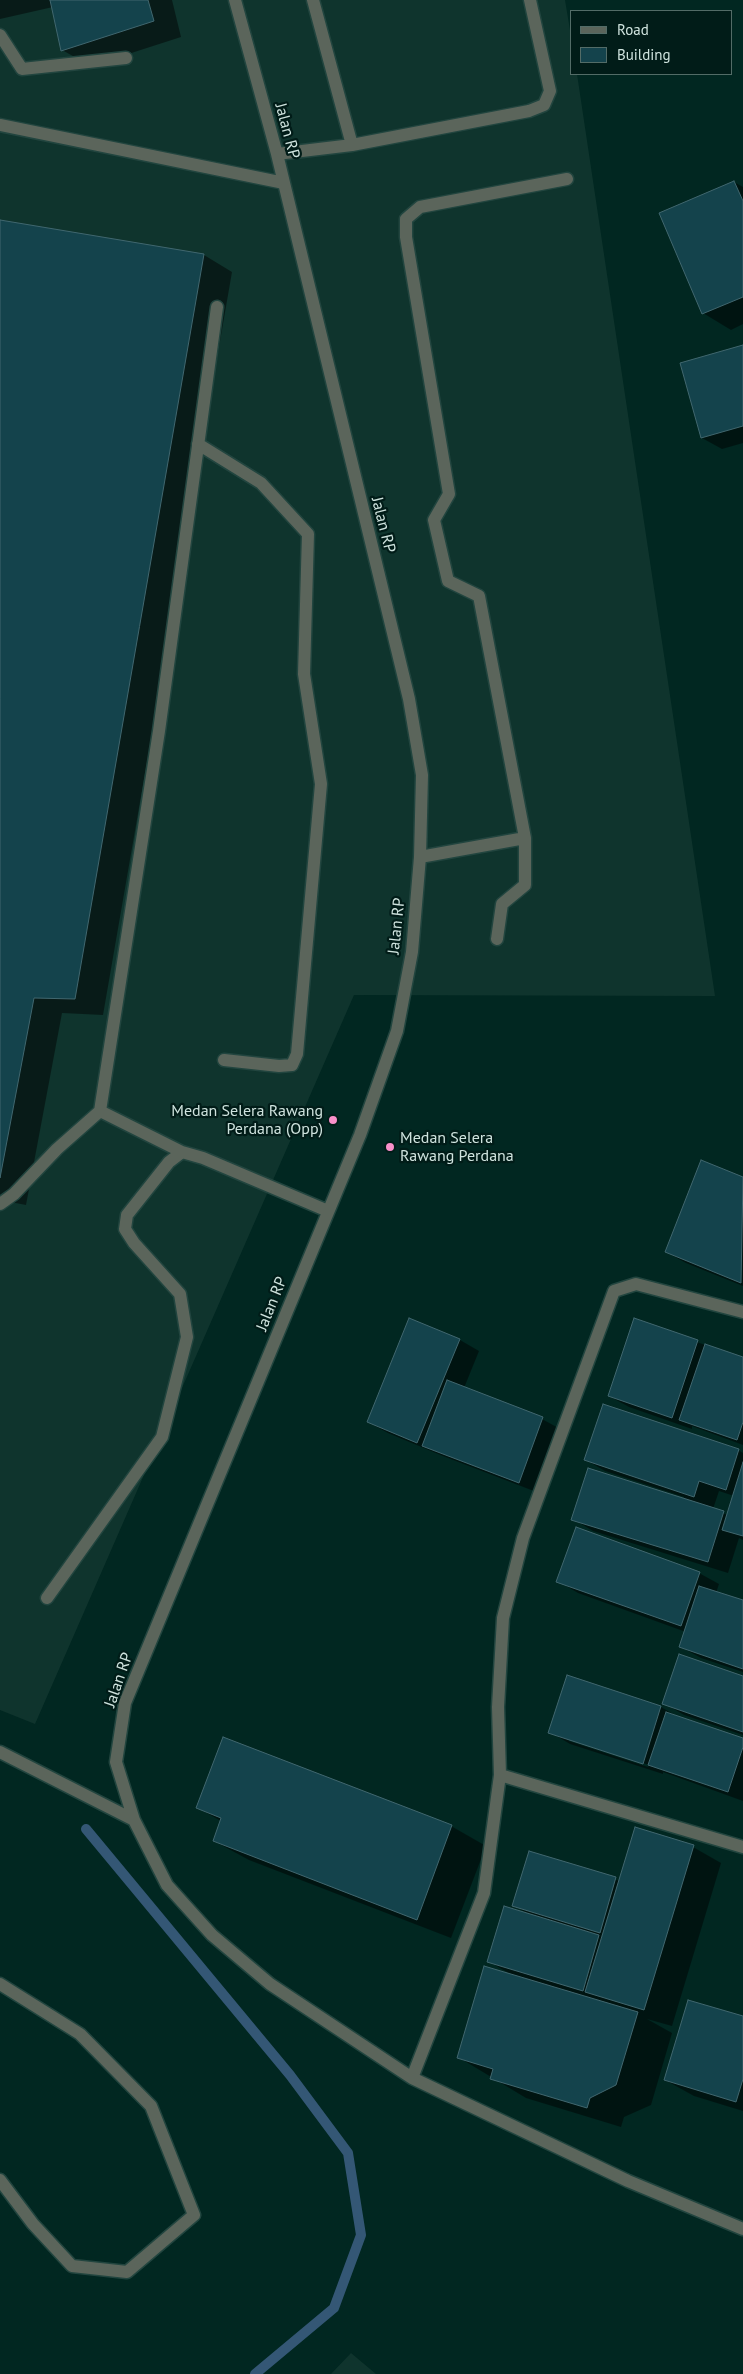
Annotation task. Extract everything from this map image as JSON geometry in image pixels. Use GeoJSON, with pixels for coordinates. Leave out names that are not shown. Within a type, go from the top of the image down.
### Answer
{"type":"FeatureCollection","features":[{"type":"Feature","properties":{"kind":"street","name":"Jalan RP"},"geometry":{"type":"LineString","coordinates":[[235,0],[284,183],[409,698],[422,775],[420,857],[412,952],[397,1031],[360,1135],[125,1703],[116,1762],[134,1820],[168,1885],[212,1935],[270,1984],[412,2078],[628,2180],[743,2229]]}},
{"type":"Feature","properties":{"kind":"street"},"geometry":{"type":"LineString","coordinates":[[312,0],[352,145]]}},
{"type":"Feature","properties":{"kind":"street"},"geometry":{"type":"LineString","coordinates":[[276,154],[352,145],[529,111],[544,105],[550,91],[530,0]]}},
{"type":"Feature","properties":{"kind":"street"},"geometry":{"type":"LineString","coordinates":[[0,35],[22,69],[126,58]]}},
{"type":"Feature","properties":{"kind":"street"},"geometry":{"type":"LineString","coordinates":[[0,125],[284,183]]}},
{"type":"Feature","properties":{"kind":"street"},"geometry":{"type":"LineString","coordinates":[[497,939],[502,904],[525,885],[525,838],[479,596],[448,581],[434,520],[449,494],[406,237],[406,218],[420,207],[567,179]]}},
{"type":"Feature","properties":{"kind":"street"},"geometry":{"type":"LineString","coordinates":[[0,1204],[14,1194],[57,1149],[100,1111],[160,731],[217,307]]}},
{"type":"Feature","properties":{"kind":"street"},"geometry":{"type":"LineString","coordinates":[[198,444],[261,483],[308,534],[304,674],[321,784],[298,1054],[292,1065],[279,1066],[224,1060]]}},
{"type":"Feature","properties":{"kind":"street"},"geometry":{"type":"LineString","coordinates":[[420,857],[525,838]]}},
{"type":"Feature","properties":{"kind":"street"},"geometry":{"type":"LineString","coordinates":[[100,1111],[182,1152],[203,1158],[328,1211]]}},
{"type":"Feature","properties":{"kind":"street"},"geometry":{"type":"LineString","coordinates":[[47,1598],[162,1437],[187,1337],[180,1294],[134,1243],[125,1229],[128,1215],[169,1162],[182,1152]]}},
{"type":"Feature","properties":{"kind":"street"},"geometry":{"type":"LineString","coordinates":[[412,2078],[484,1893],[500,1775],[498,1707],[504,1618],[523,1538],[614,1291],[636,1284],[743,1312]]}},
{"type":"Feature","properties":{"kind":"street"},"geometry":{"type":"LineString","coordinates":[[0,1752],[134,1820]]}},
{"type":"Feature","properties":{"kind":"street"},"geometry":{"type":"LineString","coordinates":[[500,1775],[743,1847]]}},
{"type":"Feature","properties":{"kind":"street"},"geometry":{"type":"LineString","coordinates":[[0,1984],[80,2034],[151,2106],[194,2215],[127,2272],[72,2266],[33,2224],[0,2180]]}},
{"type":"Feature","properties":{"kind":"shaded area"},"geometry":{"type":"Polygon","coordinates":[[[0,0],[565,0],[570,30],[570,75],[577,75],[715,996],[354,995],[35,1724],[0,1710],[0,0]]]}},
{"type":"Feature","properties":{"kind":"shaded area"},"geometry":{"type":"Polygon","coordinates":[[[351,2353],[376,2374],[331,2374],[351,2353]]]}},
{"type":"Feature","properties":{"kind":"building"},"geometry":{"type":"Polygon","coordinates":[[[50,0],[148,0],[154,21],[61,51],[50,0]]]}},
{"type":"Feature","properties":{"kind":"building"},"geometry":{"type":"Polygon","coordinates":[[[734,181],[743,201],[743,297],[702,314],[659,213],[734,181]]]}},
{"type":"Feature","properties":{"kind":"building"},"geometry":{"type":"Polygon","coordinates":[[[0,220],[204,254],[75,999],[34,998],[0,1178],[0,220]]]}},
{"type":"Feature","properties":{"kind":"building"},"geometry":{"type":"Polygon","coordinates":[[[743,345],[743,426],[701,438],[680,363],[743,345]]]}},
{"type":"Feature","properties":{"kind":"building"},"geometry":{"type":"Polygon","coordinates":[[[701,1160],[743,1177],[741,1283],[665,1252],[701,1160]]]}},
{"type":"Feature","properties":{"kind":"building"},"geometry":{"type":"Polygon","coordinates":[[[409,1318],[460,1339],[417,1443],[367,1422],[409,1318]]]}},
{"type":"Feature","properties":{"kind":"building"},"geometry":{"type":"Polygon","coordinates":[[[634,1318],[698,1340],[672,1418],[608,1396],[634,1318]]]}},
{"type":"Feature","properties":{"kind":"building"},"geometry":{"type":"Polygon","coordinates":[[[705,1344],[743,1357],[743,1422],[737,1440],[679,1420],[705,1344]]]}},
{"type":"Feature","properties":{"kind":"building"},"geometry":{"type":"Polygon","coordinates":[[[447,1380],[543,1417],[519,1483],[422,1446],[447,1380]]]}},
{"type":"Feature","properties":{"kind":"building"},"geometry":{"type":"Polygon","coordinates":[[[603,1404],[739,1449],[726,1490],[699,1481],[694,1497],[584,1460],[603,1404]]]}},
{"type":"Feature","properties":{"kind":"building"},"geometry":{"type":"Polygon","coordinates":[[[743,1462],[743,1536],[722,1530],[743,1462]]]}},
{"type":"Feature","properties":{"kind":"building"},"geometry":{"type":"Polygon","coordinates":[[[588,1468],[724,1511],[708,1562],[571,1520],[588,1468]]]}},
{"type":"Feature","properties":{"kind":"building"},"geometry":{"type":"Polygon","coordinates":[[[576,1527],[700,1572],[681,1626],[556,1582],[576,1527]]]}},
{"type":"Feature","properties":{"kind":"building"},"geometry":{"type":"Polygon","coordinates":[[[699,1586],[743,1600],[743,1669],[679,1647],[699,1586]]]}},
{"type":"Feature","properties":{"kind":"building"},"geometry":{"type":"Polygon","coordinates":[[[679,1654],[743,1676],[743,1732],[662,1704],[679,1654]]]}},
{"type":"Feature","properties":{"kind":"building"},"geometry":{"type":"Polygon","coordinates":[[[567,1675],[661,1706],[643,1764],[548,1733],[567,1675]]]}},
{"type":"Feature","properties":{"kind":"building"},"geometry":{"type":"Polygon","coordinates":[[[666,1712],[743,1738],[743,1747],[728,1792],[648,1765],[666,1712]]]}},
{"type":"Feature","properties":{"kind":"building"},"geometry":{"type":"Polygon","coordinates":[[[223,1737],[452,1825],[417,1920],[213,1841],[221,1818],[196,1808],[223,1737]]]}},
{"type":"Feature","properties":{"kind":"building"},"geometry":{"type":"Polygon","coordinates":[[[635,1827],[694,1845],[644,2010],[585,1992],[635,1827]]]}},
{"type":"Feature","properties":{"kind":"building"},"geometry":{"type":"Polygon","coordinates":[[[529,1851],[616,1877],[600,1933],[512,1906],[529,1851]]]}},
{"type":"Feature","properties":{"kind":"building"},"geometry":{"type":"Polygon","coordinates":[[[504,1906],[599,1935],[583,1991],[487,1962],[504,1906]]]}},
{"type":"Feature","properties":{"kind":"building"},"geometry":{"type":"Polygon","coordinates":[[[484,1966],[638,2012],[616,2085],[590,2098],[587,2108],[490,2079],[493,2069],[457,2058],[484,1966]]]}},
{"type":"Feature","properties":{"kind":"building"},"geometry":{"type":"Polygon","coordinates":[[[688,2000],[743,2016],[743,2079],[736,2102],[664,2080],[688,2000]]]}},
{"type":"Feature","properties":{"kind":"waterway"},"geometry":{"type":"LineString","coordinates":[[86,1829],[290,2075],[348,2153],[361,2235],[334,2308],[255,2374]]}},
{"type":"Feature","properties":{"kind":"place","name":"Medan Selera Rawang Perdana (Opp)"},"geometry":{"type":"Point","coordinates":[333,1120]}},
{"type":"Feature","properties":{"kind":"place","name":"Medan Selera Rawang Perdana"},"geometry":{"type":"Point","coordinates":[390,1147]}}]}
